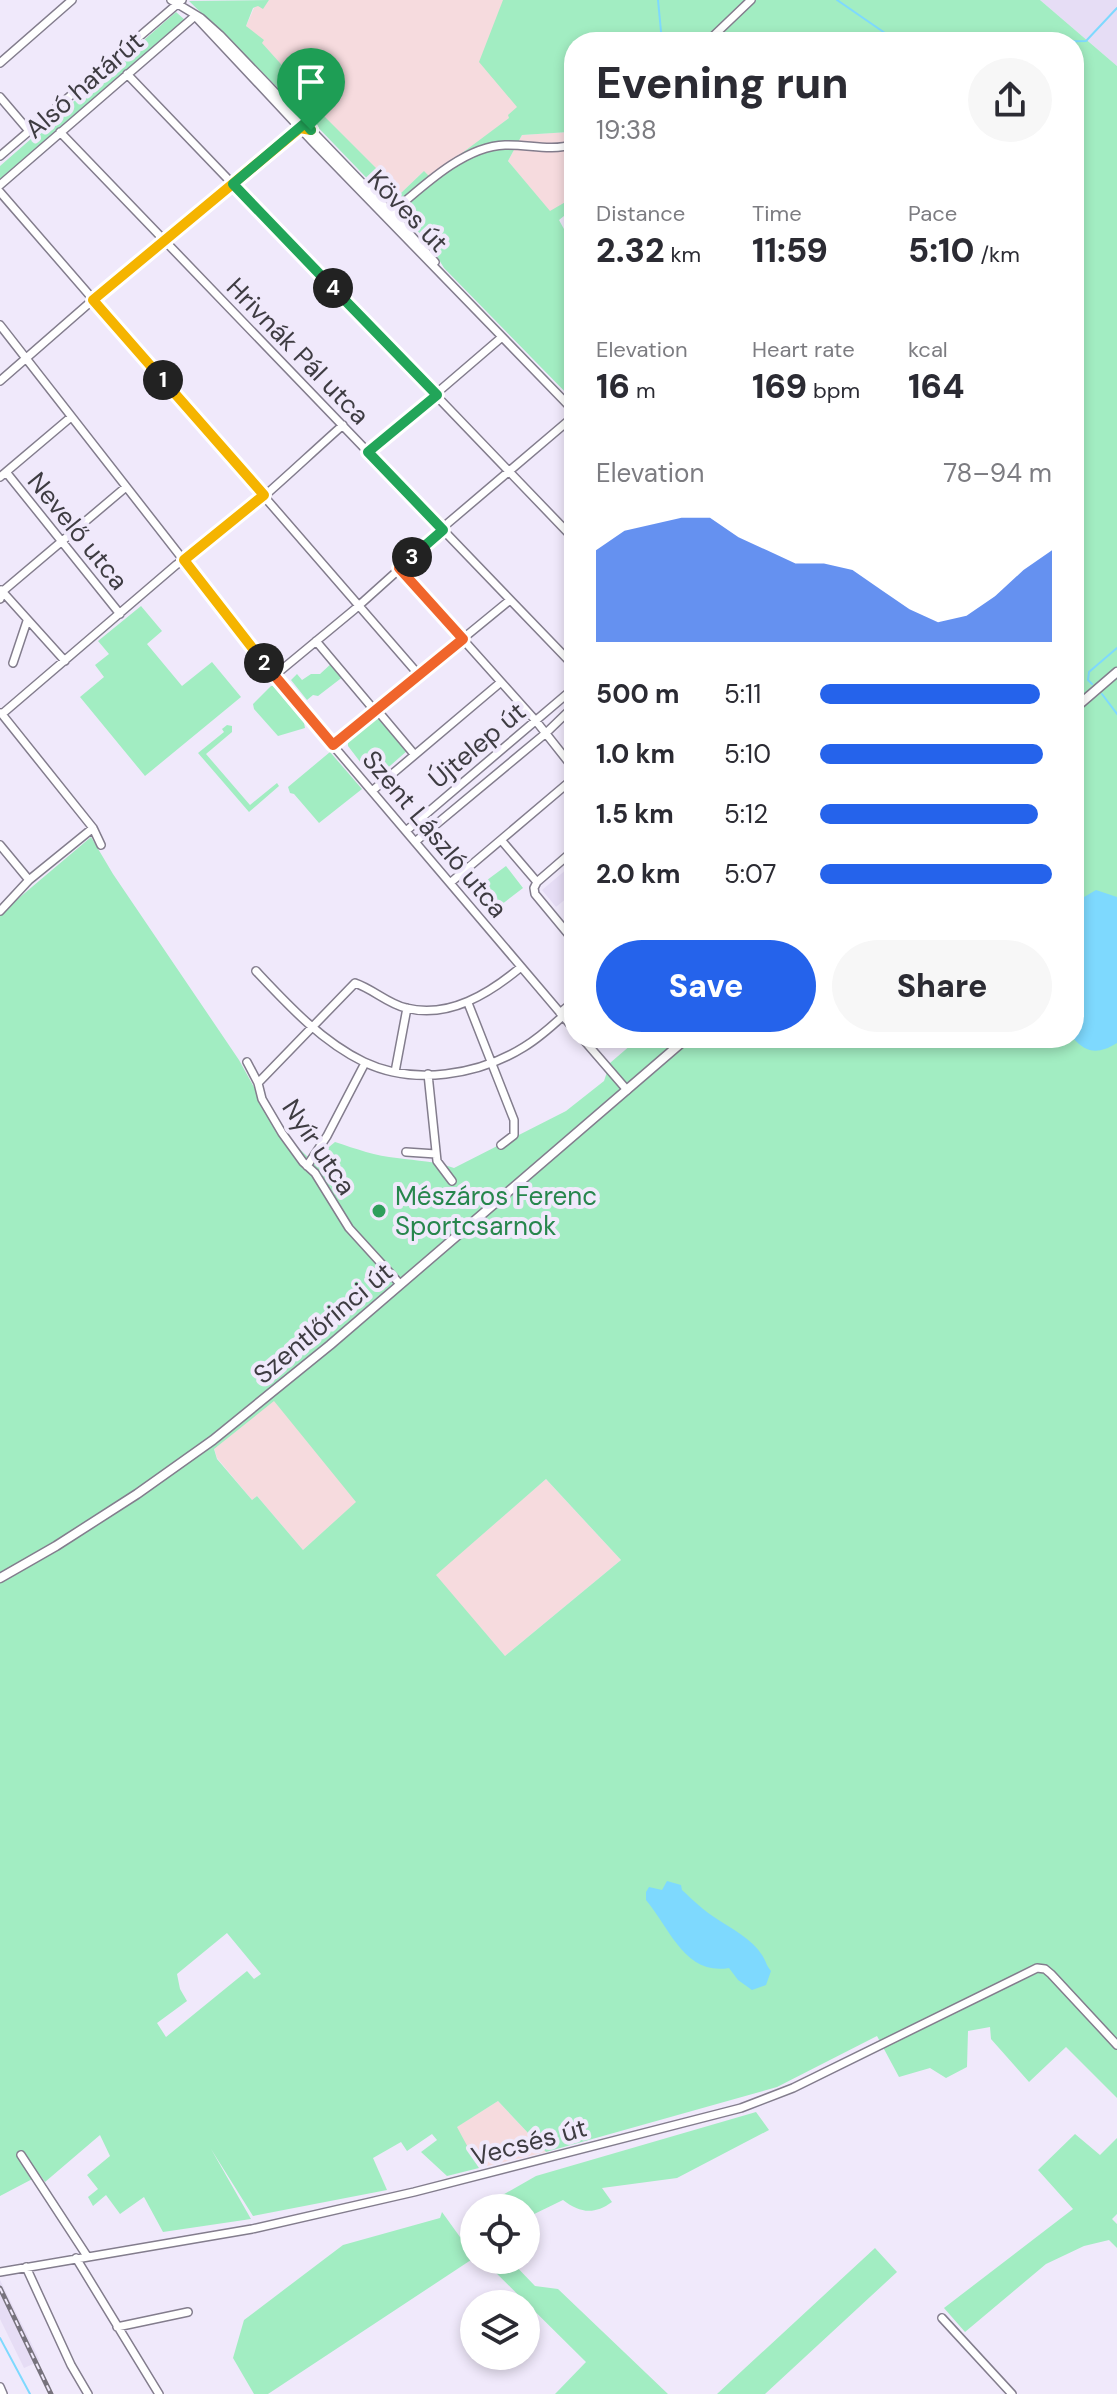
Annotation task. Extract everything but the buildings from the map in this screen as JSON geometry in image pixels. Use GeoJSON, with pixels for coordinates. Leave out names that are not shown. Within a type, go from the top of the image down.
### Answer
{"type":"FeatureCollection","features":[{"type":"Feature","properties":{"kind":"main road"},"geometry":{"type":"LineString","coordinates":[[1084,700],[1117,672]]}},
{"type":"Feature","properties":{"kind":"main road","name":"Szentlőrinci út"},"geometry":{"type":"LineString","coordinates":[[0,1578],[137,1494],[213,1440],[330,1345],[675,1048]]}},
{"type":"Feature","properties":{"kind":"street"},"geometry":{"type":"LineString","coordinates":[[0,63],[72,0]]}},
{"type":"Feature","properties":{"kind":"street"},"geometry":{"type":"LineString","coordinates":[[717,32],[751,0]]}},
{"type":"Feature","properties":{"kind":"street","name":"Köves út"},"geometry":{"type":"LineString","coordinates":[[176,2],[201,18],[564,403]]}},
{"type":"Feature","properties":{"kind":"street","name":"Alsó határút"},"geometry":{"type":"LineString","coordinates":[[0,156],[176,2]]}},
{"type":"Feature","properties":{"kind":"street","name":"Alsó határút"},"geometry":{"type":"LineString","coordinates":[[0,185],[195,17]]}},
{"type":"Feature","properties":{"kind":"street"},"geometry":{"type":"LineString","coordinates":[[127,74],[564,529]]}},
{"type":"Feature","properties":{"kind":"street"},"geometry":{"type":"LineString","coordinates":[[0,97],[29,131]]}},
{"type":"Feature","properties":{"kind":"street"},"geometry":{"type":"LineString","coordinates":[[0,381],[163,241],[305,127]]}},
{"type":"Feature","properties":{"kind":"street","name":"Hrivnák Pál utca"},"geometry":{"type":"LineString","coordinates":[[60,132],[564,656]]}},
{"type":"Feature","properties":{"kind":"street"},"geometry":{"type":"LineString","coordinates":[[389,215],[479,148],[506,145],[552,149],[564,146]]}},
{"type":"Feature","properties":{"kind":"street"},"geometry":{"type":"LineString","coordinates":[[0,192],[419,675]]}},
{"type":"Feature","properties":{"kind":"street","name":"Szent László utca"},"geometry":{"type":"LineString","coordinates":[[0,325],[274,676],[564,1017]]}},
{"type":"Feature","properties":{"kind":"street"},"geometry":{"type":"LineString","coordinates":[[368,452],[502,337]]}},
{"type":"Feature","properties":{"kind":"street"},"geometry":{"type":"LineString","coordinates":[[3,474],[71,417]]}},
{"type":"Feature","properties":{"kind":"street"},"geometry":{"type":"LineString","coordinates":[[274,676],[564,423]]}},
{"type":"Feature","properties":{"kind":"street"},"geometry":{"type":"LineString","coordinates":[[101,845],[93,828],[1,713],[264,495],[343,425]]}},
{"type":"Feature","properties":{"kind":"street","name":"Nevelő utca"},"geometry":{"type":"LineString","coordinates":[[3,474],[120,614]]}},
{"type":"Feature","properties":{"kind":"street"},"geometry":{"type":"LineString","coordinates":[[65,661],[1,593],[126,487]]}},
{"type":"Feature","properties":{"kind":"street"},"geometry":{"type":"LineString","coordinates":[[399,568],[564,756]]}},
{"type":"Feature","properties":{"kind":"street"},"geometry":{"type":"LineString","coordinates":[[333,745],[510,600]]}},
{"type":"Feature","properties":{"kind":"street"},"geometry":{"type":"LineString","coordinates":[[13,663],[27,621]]}},
{"type":"Feature","properties":{"kind":"street"},"geometry":{"type":"LineString","coordinates":[[316,641],[414,754]]}},
{"type":"Feature","properties":{"kind":"street"},"geometry":{"type":"LineString","coordinates":[[372,791],[501,682]]}},
{"type":"Feature","properties":{"kind":"street","name":"Újtelep út"},"geometry":{"type":"LineString","coordinates":[[406,831],[564,697]]}},
{"type":"Feature","properties":{"kind":"street","name":"Újtelep út"},"geometry":{"type":"LineString","coordinates":[[415,842],[564,716]]}},
{"type":"Feature","properties":{"kind":"street"},"geometry":{"type":"LineString","coordinates":[[450,883],[564,787]]}},
{"type":"Feature","properties":{"kind":"street"},"geometry":{"type":"LineString","coordinates":[[0,911],[29,880],[93,828]]}},
{"type":"Feature","properties":{"kind":"street"},"geometry":{"type":"LineString","coordinates":[[502,841],[537,882]]}},
{"type":"Feature","properties":{"kind":"street"},"geometry":{"type":"LineString","coordinates":[[0,845],[29,880]]}},
{"type":"Feature","properties":{"kind":"street"},"geometry":{"type":"LineString","coordinates":[[564,859],[534,888],[535,894],[564,929]]}},
{"type":"Feature","properties":{"kind":"street"},"geometry":{"type":"LineString","coordinates":[[258,1083],[355,983],[407,1008],[453,1008],[468,1003],[521,967]]}},
{"type":"Feature","properties":{"kind":"street"},"geometry":{"type":"LineString","coordinates":[[256,971],[314,1028],[365,1063],[395,1072],[454,1073],[491,1063],[535,1041],[564,1013]]}},
{"type":"Feature","properties":{"kind":"street"},"geometry":{"type":"LineString","coordinates":[[468,1003],[514,1120],[514,1135],[501,1145]]}},
{"type":"Feature","properties":{"kind":"street"},"geometry":{"type":"LineString","coordinates":[[395,1072],[407,1008]]}},
{"type":"Feature","properties":{"kind":"street"},"geometry":{"type":"LineString","coordinates":[[591,1048],[627,1090]]}},
{"type":"Feature","properties":{"kind":"street","name":"Nyír utca"},"geometry":{"type":"LineString","coordinates":[[247,1062],[262,1099],[282,1133],[315,1173],[349,1228],[400,1284]]}},
{"type":"Feature","properties":{"kind":"street"},"geometry":{"type":"LineString","coordinates":[[307,1166],[327,1136],[365,1063]]}},
{"type":"Feature","properties":{"kind":"street"},"geometry":{"type":"LineString","coordinates":[[428,1074],[436,1154],[440,1167],[452,1181]]}},
{"type":"Feature","properties":{"kind":"street"},"geometry":{"type":"LineString","coordinates":[[406,1152],[436,1154]]}},
{"type":"Feature","properties":{"kind":"street","name":"Vecsés út"},"geometry":{"type":"LineString","coordinates":[[0,2272],[252,2229],[498,2171],[751,2104],[793,2088],[1040,1968],[1051,1974],[1117,2045]]}},
{"type":"Feature","properties":{"kind":"street"},"geometry":{"type":"LineString","coordinates":[[21,2155],[87,2256]]}},
{"type":"Feature","properties":{"kind":"street"},"geometry":{"type":"LineString","coordinates":[[76,2258],[159,2394]]}},
{"type":"Feature","properties":{"kind":"street"},"geometry":{"type":"LineString","coordinates":[[26,2267],[71,2365],[88,2394]]}},
{"type":"Feature","properties":{"kind":"street"},"geometry":{"type":"LineString","coordinates":[[117,2327],[188,2312]]}},
{"type":"Feature","properties":{"kind":"street"},"geometry":{"type":"LineString","coordinates":[[942,2318],[1012,2394]]}},
{"type":"Feature","properties":{"kind":"street"},"geometry":{"type":"LineString","coordinates":[[0,2387],[3,2394]]}},
{"type":"Feature","properties":{"kind":"shaded area"},"geometry":{"type":"Polygon","coordinates":[[[269,0],[604,0],[581,32],[564,32],[564,55],[528,104],[430,178],[423,172],[401,193],[316,109],[315,102],[246,26],[254,8],[258,5],[263,8],[269,0]]]}},
{"type":"Feature","properties":{"kind":"shaded area"},"geometry":{"type":"Polygon","coordinates":[[[1040,0],[1117,0],[1117,66],[1084,38],[1084,32],[1077,32],[1040,0]]]}},
{"type":"Feature","properties":{"kind":"shaded area"},"geometry":{"type":"Polygon","coordinates":[[[564,132],[564,203],[550,212],[508,161],[522,135],[564,132]]]}},
{"type":"Feature","properties":{"kind":"shaded area"},"geometry":{"type":"Polygon","coordinates":[[[564,871],[564,900],[556,907],[542,890],[564,871]]]}},
{"type":"Feature","properties":{"kind":"shaded area"},"geometry":{"type":"Polygon","coordinates":[[[274,1400],[357,1502],[303,1550],[257,1496],[252,1500],[217,1458],[214,1448],[274,1400]]]}},
{"type":"Feature","properties":{"kind":"shaded area"},"geometry":{"type":"Polygon","coordinates":[[[546,1479],[621,1560],[505,1656],[435,1575],[546,1479]]]}},
{"type":"Feature","properties":{"kind":"shaded area"},"geometry":{"type":"Polygon","coordinates":[[[498,2101],[546,2152],[479,2168],[456,2127],[498,2101]]]}},
{"type":"Feature","properties":{"kind":"shaded area"},"geometry":{"type":"Polygon","coordinates":[[[0,2280],[40,2361],[24,2368],[0,2319],[0,2280]]]}},
{"type":"Feature","properties":{"kind":"green space"},"geometry":{"type":"Polygon","coordinates":[[[269,0],[263,9],[258,6],[253,8],[246,26],[264,40],[262,43],[315,102],[317,109],[401,193],[424,171],[430,177],[509,118],[508,115],[517,107],[479,62],[503,0],[1040,0],[1077,32],[564,32],[564,132],[522,135],[508,161],[550,211],[564,203],[564,216],[559,220],[564,229],[564,391],[444,268],[429,243],[310,119],[189,1],[269,0]]]}},
{"type":"Feature","properties":{"kind":"green space"},"geometry":{"type":"Polygon","coordinates":[[[176,12],[185,20],[0,184],[0,166],[176,12]]]}},
{"type":"Feature","properties":{"kind":"green space"},"geometry":{"type":"Polygon","coordinates":[[[1084,38],[1117,66],[1117,2098],[1066,2047],[1029,2082],[991,2039],[990,2027],[968,2031],[967,2067],[946,2078],[930,2068],[899,2077],[877,2036],[777,2087],[546,2152],[498,2101],[457,2127],[479,2168],[447,2176],[421,2152],[437,2140],[432,2134],[407,2151],[401,2142],[373,2158],[387,2190],[253,2216],[211,2149],[251,2219],[163,2232],[144,2197],[120,2214],[106,2195],[93,2206],[88,2197],[98,2189],[87,2175],[110,2156],[100,2135],[45,2182],[40,2175],[0,2196],[0,914],[91,837],[239,1060],[275,1125],[312,1161],[335,1142],[381,1156],[454,1168],[566,1111],[604,1081],[610,1063],[627,1048],[1084,1048],[1084,38]],[[274,1401],[214,1449],[217,1459],[252,1500],[257,1496],[303,1550],[356,1502],[274,1401]],[[546,1479],[436,1575],[505,1656],[621,1560],[546,1479]],[[227,1933],[177,1974],[187,2001],[157,2023],[166,2037],[247,1971],[254,1979],[261,1974],[227,1933]]]}},
{"type":"Feature","properties":{"kind":"green space"},"geometry":{"type":"Polygon","coordinates":[[[141,606],[162,631],[147,644],[182,686],[212,662],[241,697],[145,776],[80,697],[104,677],[95,665],[109,654],[98,641],[141,606]]]}},
{"type":"Feature","properties":{"kind":"green space"},"geometry":{"type":"Polygon","coordinates":[[[333,662],[344,676],[318,696],[313,695],[307,700],[291,680],[297,674],[302,680],[311,674],[320,674],[333,662]]]}},
{"type":"Feature","properties":{"kind":"green space"},"geometry":{"type":"Polygon","coordinates":[[[271,686],[305,728],[278,736],[254,709],[253,704],[271,686]]]}},
{"type":"Feature","properties":{"kind":"green space"},"geometry":{"type":"Polygon","coordinates":[[[377,716],[408,750],[374,780],[348,746],[348,741],[377,716]]]}},
{"type":"Feature","properties":{"kind":"green space"},"geometry":{"type":"Polygon","coordinates":[[[232,726],[232,732],[206,754],[250,805],[277,783],[279,786],[249,812],[198,753],[224,732],[222,729],[232,726]]]}},
{"type":"Feature","properties":{"kind":"green space"},"geometry":{"type":"Polygon","coordinates":[[[330,752],[362,789],[319,823],[288,787],[330,752]]]}},
{"type":"Feature","properties":{"kind":"green space"},"geometry":{"type":"Polygon","coordinates":[[[506,866],[523,888],[492,912],[475,889],[506,866]]]}},
{"type":"Feature","properties":{"kind":"green space"},"geometry":{"type":"Polygon","coordinates":[[[756,2112],[769,2130],[677,2178],[602,2188],[612,2202],[593,2211],[575,2208],[563,2200],[540,2211],[540,2194],[504,2194],[536,2176],[756,2112]]]}},
{"type":"Feature","properties":{"kind":"green space"},"geometry":{"type":"Polygon","coordinates":[[[1075,2134],[1100,2155],[1117,2138],[1117,2214],[1112,2219],[1117,2224],[1117,2248],[1109,2240],[1084,2246],[1046,2264],[965,2332],[944,2308],[1073,2209],[1038,2170],[1075,2134]]]}},
{"type":"Feature","properties":{"kind":"green space"},"geometry":{"type":"Polygon","coordinates":[[[442,2212],[460,2237],[460,2267],[268,2394],[254,2394],[233,2358],[244,2320],[343,2245],[440,2218],[442,2212]]]}},
{"type":"Feature","properties":{"kind":"green space"},"geometry":{"type":"Polygon","coordinates":[[[875,2248],[897,2272],[765,2394],[717,2394],[875,2248]]]}},
{"type":"Feature","properties":{"kind":"green space"},"geometry":{"type":"Polygon","coordinates":[[[497,2274],[523,2274],[535,2286],[558,2289],[668,2394],[555,2394],[586,2362],[540,2316],[540,2290],[513,2290],[497,2274]]]}},
{"type":"Feature","properties":{"kind":"water"},"geometry":{"type":"Polygon","coordinates":[[[1096,890],[1117,897],[1117,1043],[1094,1051],[1084,1048],[1084,897],[1096,890]]]}},
{"type":"Feature","properties":{"kind":"water"},"geometry":{"type":"Polygon","coordinates":[[[667,1881],[681,1885],[682,1890],[703,1909],[753,1944],[771,1971],[766,1985],[752,1990],[738,1980],[729,1968],[701,1965],[689,1957],[646,1900],[649,1887],[662,1890],[667,1881]]]}},
{"type":"Feature","properties":{"kind":"waterway"},"geometry":{"type":"LineString","coordinates":[[658,0],[661,32]]}},
{"type":"Feature","properties":{"kind":"waterway"},"geometry":{"type":"LineString","coordinates":[[837,0],[883,32]]}},
{"type":"Feature","properties":{"kind":"waterway"},"geometry":{"type":"LineString","coordinates":[[1084,41],[1117,8]]}},
{"type":"Feature","properties":{"kind":"waterway"},"geometry":{"type":"LineString","coordinates":[[1092,684],[1088,680],[1089,672],[1117,648]]}},
{"type":"Feature","properties":{"kind":"waterway"},"geometry":{"type":"LineString","coordinates":[[1102,694],[1117,714]]}},
{"type":"Feature","properties":{"kind":"waterway"},"geometry":{"type":"LineString","coordinates":[[0,2338],[30,2394]]}},
{"type":"Feature","properties":{"kind":"railway"},"geometry":{"type":"LineString","coordinates":[[0,2288],[51,2394]]}},
{"type":"Feature","properties":{"kind":"place","name":"Mészáros Ferenc Sportcsarnok"},"geometry":{"type":"Point","coordinates":[379,1211]}},
{"type":"Feature","properties":{"kind":"route"},"geometry":{"type":"LineString","coordinates":[[311,130],[300,128],[93,300],[264,495],[184,560],[274,676],[333,745],[463,639],[399,568],[443,530],[368,452],[437,395],[233,184],[300,128],[305,123],[311,130]]}}]}
